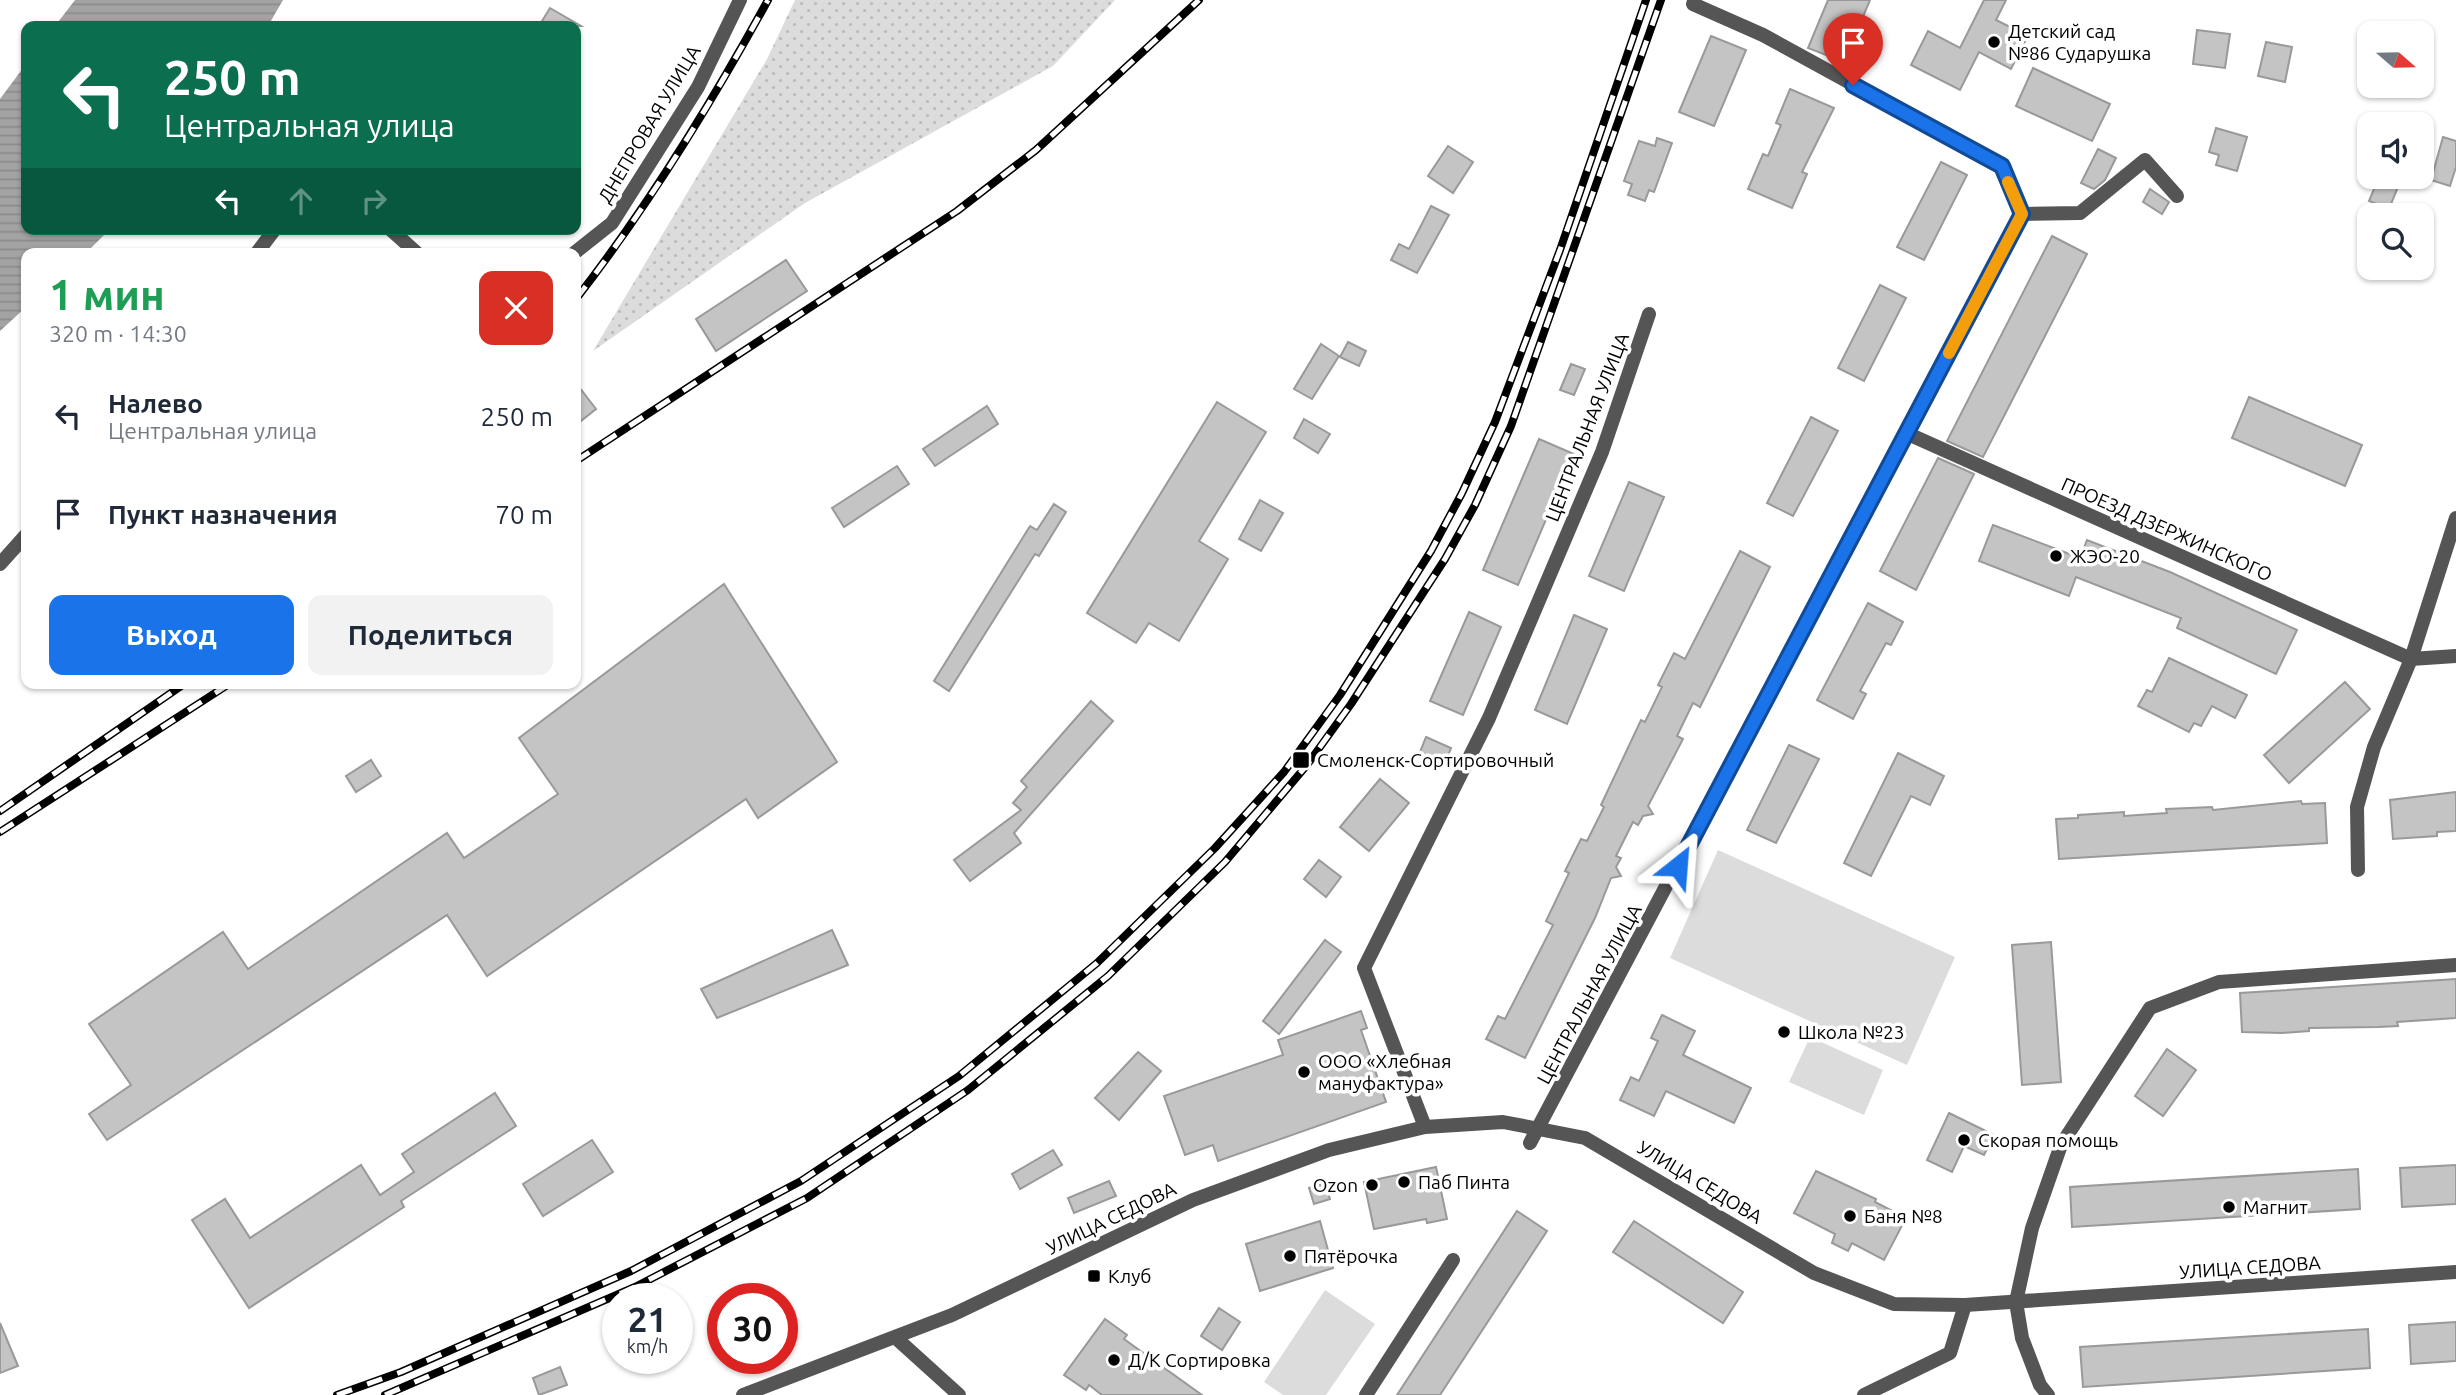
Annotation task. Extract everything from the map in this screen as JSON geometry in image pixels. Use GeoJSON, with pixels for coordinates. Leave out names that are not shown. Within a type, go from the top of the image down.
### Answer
{"type":"FeatureCollection","features":[{"type":"Feature","properties":{"kind":"street","name":"ДНЕПРОВАЯ УЛИЦА"},"geometry":{"type":"LineString","coordinates":[[581,248],[612,223],[698,87],[740,0]]}},
{"type":"Feature","properties":{"kind":"street"},"geometry":{"type":"LineString","coordinates":[[1693,4],[1763,35],[2002,166],[2022,214],[2080,213],[2145,160],[2177,196]]}},
{"type":"Feature","properties":{"kind":"street","name":"ЦЕНТРАЛЬНАЯ УЛИЦА"},"geometry":{"type":"LineString","coordinates":[[1530,1143],[2022,214]]}},
{"type":"Feature","properties":{"kind":"street"},"geometry":{"type":"LineString","coordinates":[[397,235],[411,248]]}},
{"type":"Feature","properties":{"kind":"street","name":"ЦЕНТРАЛЬНАЯ УЛИЦА"},"geometry":{"type":"LineString","coordinates":[[1425,1127],[1364,968],[1489,718],[1602,452],[1649,314]]}},
{"type":"Feature","properties":{"kind":"street","name":"ПРОЕЗД ДЗЕРЖИНСКОГО"},"geometry":{"type":"LineString","coordinates":[[1906,433],[2412,659]]}},
{"type":"Feature","properties":{"kind":"street"},"geometry":{"type":"LineString","coordinates":[[2358,870],[2357,807],[2374,747],[2412,659],[2456,518]]}},
{"type":"Feature","properties":{"kind":"street"},"geometry":{"type":"LineString","coordinates":[[0,564],[21,541]]}},
{"type":"Feature","properties":{"kind":"street"},"geometry":{"type":"LineString","coordinates":[[2412,659],[2456,656]]}},
{"type":"Feature","properties":{"kind":"street"},"geometry":{"type":"LineString","coordinates":[[2048,1395],[2040,1385],[2022,1338],[2016,1302],[2032,1228],[2062,1145],[2150,1008],[2219,982],[2456,965]]}},
{"type":"Feature","properties":{"kind":"street","name":"УЛИЦА СЕДОВА"},"geometry":{"type":"LineString","coordinates":[[743,1395],[952,1315],[1194,1200],[1329,1150],[1425,1127],[1503,1122],[1585,1138],[1814,1273],[1894,1304],[1965,1305],[2456,1272]]}},
{"type":"Feature","properties":{"kind":"street"},"geometry":{"type":"LineString","coordinates":[[1366,1395],[1453,1260]]}},
{"type":"Feature","properties":{"kind":"street"},"geometry":{"type":"LineString","coordinates":[[1864,1395],[1950,1353],[1965,1305]]}},
{"type":"Feature","properties":{"kind":"street"},"geometry":{"type":"LineString","coordinates":[[895,1339],[960,1395]]}},
{"type":"Feature","properties":{"kind":"shaded area"},"geometry":{"type":"Polygon","coordinates":[[[75,0],[283,0],[271,21],[59,21],[75,0]]]}},
{"type":"Feature","properties":{"kind":"shaded area"},"geometry":{"type":"Polygon","coordinates":[[[795,0],[1115,0],[1053,66],[805,203],[593,351],[767,59],[795,0]]]}},
{"type":"Feature","properties":{"kind":"shaded area"},"geometry":{"type":"Polygon","coordinates":[[[21,71],[21,235],[104,235],[91,248],[21,248],[21,312],[0,331],[0,99],[21,71]]]}},
{"type":"Feature","properties":{"kind":"shaded area"},"geometry":{"type":"Polygon","coordinates":[[[1718,850],[1955,957],[1907,1065],[1670,958],[1718,850]]]}},
{"type":"Feature","properties":{"kind":"shaded area"},"geometry":{"type":"Polygon","coordinates":[[[1810,1037],[1883,1070],[1864,1115],[1789,1082],[1810,1037]]]}},
{"type":"Feature","properties":{"kind":"shaded area"},"geometry":{"type":"Polygon","coordinates":[[[1325,1290],[1375,1324],[1326,1395],[1283,1395],[1264,1382],[1325,1290]]]}},
{"type":"Feature","properties":{"kind":"building"},"geometry":{"type":"Polygon","coordinates":[[[1828,0],[1870,0],[1844,62],[1808,48],[1828,0]]]}},
{"type":"Feature","properties":{"kind":"building","name":"Детский сад №86 Сударушка"},"geometry":{"type":"Polygon","coordinates":[[[1984,0],[2006,0],[1996,20],[2028,36],[2011,69],[1979,52],[1960,90],[1911,65],[1928,31],[1960,48],[1984,0]]]}},
{"type":"Feature","properties":{"kind":"building"},"geometry":{"type":"Polygon","coordinates":[[[550,8],[572,21],[542,21],[550,8]]]}},
{"type":"Feature","properties":{"kind":"building"},"geometry":{"type":"Polygon","coordinates":[[[2197,30],[2230,34],[2225,68],[2193,64],[2197,30]]]}},
{"type":"Feature","properties":{"kind":"building"},"geometry":{"type":"Polygon","coordinates":[[[1711,36],[1746,50],[1714,126],[1679,112],[1711,36]]]}},
{"type":"Feature","properties":{"kind":"building"},"geometry":{"type":"Polygon","coordinates":[[[2266,42],[2292,47],[2285,82],[2258,76],[2266,42]]]}},
{"type":"Feature","properties":{"kind":"building"},"geometry":{"type":"Polygon","coordinates":[[[2033,68],[2110,104],[2092,141],[2016,106],[2033,68]]]}},
{"type":"Feature","properties":{"kind":"building"},"geometry":{"type":"Polygon","coordinates":[[[1790,89],[1834,108],[1802,172],[1807,174],[1792,208],[1748,189],[1763,154],[1768,156],[1781,125],[1776,123],[1790,89]]]}},
{"type":"Feature","properties":{"kind":"building"},"geometry":{"type":"Polygon","coordinates":[[[2216,128],[2247,137],[2237,171],[2216,165],[2219,155],[2209,152],[2216,128]]]}},
{"type":"Feature","properties":{"kind":"building"},"geometry":{"type":"Polygon","coordinates":[[[2443,137],[2456,141],[2456,167],[2450,186],[2434,181],[2434,169],[2443,137]]]}},
{"type":"Feature","properties":{"kind":"building"},"geometry":{"type":"Polygon","coordinates":[[[1657,138],[1672,143],[1654,192],[1649,190],[1645,201],[1628,195],[1632,184],[1624,181],[1639,141],[1655,146],[1657,138]]]}},
{"type":"Feature","properties":{"kind":"building"},"geometry":{"type":"Polygon","coordinates":[[[1448,146],[1473,162],[1453,193],[1428,176],[1448,146]]]}},
{"type":"Feature","properties":{"kind":"building"},"geometry":{"type":"Polygon","coordinates":[[[2098,149],[2116,158],[2105,180],[2094,189],[2081,183],[2098,149]]]}},
{"type":"Feature","properties":{"kind":"building"},"geometry":{"type":"Polygon","coordinates":[[[1941,162],[1967,175],[1924,260],[1897,247],[1941,162]]]}},
{"type":"Feature","properties":{"kind":"building"},"geometry":{"type":"Polygon","coordinates":[[[2150,189],[2169,202],[2162,214],[2143,202],[2150,189]]]}},
{"type":"Feature","properties":{"kind":"building"},"geometry":{"type":"Polygon","coordinates":[[[2374,189],[2397,189],[2391,203],[2369,201],[2374,189]]]}},
{"type":"Feature","properties":{"kind":"building"},"geometry":{"type":"Polygon","coordinates":[[[1431,206],[1449,215],[1417,273],[1391,260],[1399,244],[1409,249],[1431,206]]]}},
{"type":"Feature","properties":{"kind":"building"},"geometry":{"type":"Polygon","coordinates":[[[2052,236],[2087,254],[1983,457],[1947,441],[2052,236]]]}},
{"type":"Feature","properties":{"kind":"building"},"geometry":{"type":"Polygon","coordinates":[[[786,260],[807,291],[716,351],[696,319],[786,260]]]}},
{"type":"Feature","properties":{"kind":"building"},"geometry":{"type":"Polygon","coordinates":[[[1880,285],[1906,298],[1864,381],[1838,368],[1880,285]]]}},
{"type":"Feature","properties":{"kind":"building"},"geometry":{"type":"Polygon","coordinates":[[[1348,342],[1366,351],[1359,366],[1340,357],[1348,342]]]}},
{"type":"Feature","properties":{"kind":"building"},"geometry":{"type":"Polygon","coordinates":[[[1321,344],[1339,356],[1312,399],[1294,389],[1321,344]]]}},
{"type":"Feature","properties":{"kind":"building"},"geometry":{"type":"Polygon","coordinates":[[[1571,364],[1585,369],[1574,395],[1560,390],[1571,364]]]}},
{"type":"Feature","properties":{"kind":"building"},"geometry":{"type":"Polygon","coordinates":[[[581,390],[596,409],[581,421],[581,390]]]}},
{"type":"Feature","properties":{"kind":"building"},"geometry":{"type":"Polygon","coordinates":[[[2249,397],[2362,445],[2345,486],[2232,438],[2249,397]]]}},
{"type":"Feature","properties":{"kind":"building"},"geometry":{"type":"Polygon","coordinates":[[[1217,402],[1266,432],[1199,541],[1228,559],[1179,641],[1149,623],[1136,643],[1087,613],[1217,402]]]}},
{"type":"Feature","properties":{"kind":"building"},"geometry":{"type":"Polygon","coordinates":[[[987,406],[998,424],[935,466],[923,449],[987,406]]]}},
{"type":"Feature","properties":{"kind":"building"},"geometry":{"type":"Polygon","coordinates":[[[1811,417],[1838,431],[1793,516],[1767,503],[1811,417]]]}},
{"type":"Feature","properties":{"kind":"building"},"geometry":{"type":"Polygon","coordinates":[[[1304,419],[1330,434],[1318,453],[1294,438],[1304,419]]]}},
{"type":"Feature","properties":{"kind":"building"},"geometry":{"type":"Polygon","coordinates":[[[1539,439],[1574,454],[1518,585],[1483,570],[1539,439]]]}},
{"type":"Feature","properties":{"kind":"building"},"geometry":{"type":"Polygon","coordinates":[[[1938,458],[1974,474],[1916,590],[1880,571],[1938,458]]]}},
{"type":"Feature","properties":{"kind":"building"},"geometry":{"type":"Polygon","coordinates":[[[897,466],[909,484],[844,527],[832,508],[897,466]]]}},
{"type":"Feature","properties":{"kind":"building"},"geometry":{"type":"Polygon","coordinates":[[[1629,482],[1664,497],[1624,591],[1589,576],[1629,482]]]}},
{"type":"Feature","properties":{"kind":"building"},"geometry":{"type":"Polygon","coordinates":[[[1260,500],[1283,513],[1261,551],[1239,539],[1260,500]]]}},
{"type":"Feature","properties":{"kind":"building"},"geometry":{"type":"Polygon","coordinates":[[[1054,504],[1066,512],[1039,556],[1035,554],[949,691],[934,681],[1030,526],[1037,530],[1054,504]]]}},
{"type":"Feature","properties":{"kind":"building"},"geometry":{"type":"Polygon","coordinates":[[[1993,525],[2080,558],[2087,540],[2170,572],[2297,630],[2276,674],[2177,628],[2181,618],[2076,577],[2069,596],[1979,561],[1993,525]]]}},
{"type":"Feature","properties":{"kind":"building"},"geometry":{"type":"Polygon","coordinates":[[[1740,551],[1770,567],[1700,707],[1693,703],[1677,736],[1683,739],[1648,806],[1653,814],[1643,816],[1638,825],[1633,822],[1616,856],[1621,858],[1616,867],[1621,876],[1611,878],[1595,918],[1525,1058],[1486,1039],[1498,1016],[1505,1019],[1553,925],[1546,921],[1569,873],[1565,871],[1581,839],[1587,841],[1604,807],[1601,805],[1641,720],[1645,722],[1662,687],[1658,685],[1674,653],[1685,659],[1740,551]]]}},
{"type":"Feature","properties":{"kind":"building"},"geometry":{"type":"Polygon","coordinates":[[[724,584],[837,762],[758,818],[746,799],[487,976],[447,915],[107,1140],[89,1114],[131,1085],[89,1024],[223,932],[248,969],[447,833],[464,858],[558,794],[519,738],[724,584]]]}},
{"type":"Feature","properties":{"kind":"building"},"geometry":{"type":"Polygon","coordinates":[[[1868,603],[1903,622],[1891,645],[1886,643],[1860,691],[1866,694],[1853,719],[1817,700],[1868,603]]]}},
{"type":"Feature","properties":{"kind":"building"},"geometry":{"type":"Polygon","coordinates":[[[1469,612],[1501,627],[1463,715],[1430,701],[1469,612]]]}},
{"type":"Feature","properties":{"kind":"building"},"geometry":{"type":"Polygon","coordinates":[[[1574,615],[1607,629],[1567,724],[1535,710],[1574,615]]]}},
{"type":"Feature","properties":{"kind":"building"},"geometry":{"type":"Polygon","coordinates":[[[2169,658],[2247,695],[2235,718],[2212,706],[2201,726],[2194,723],[2189,732],[2138,706],[2147,690],[2152,692],[2169,658]]]}},
{"type":"Feature","properties":{"kind":"building"},"geometry":{"type":"Polygon","coordinates":[[[2345,682],[2370,709],[2289,783],[2264,755],[2345,682]]]}},
{"type":"Feature","properties":{"kind":"building"},"geometry":{"type":"Polygon","coordinates":[[[1091,701],[1113,721],[1014,833],[1021,843],[970,881],[954,860],[1021,810],[1013,803],[1027,787],[1021,781],[1091,701]]]}},
{"type":"Feature","properties":{"kind":"building"},"geometry":{"type":"Polygon","coordinates":[[[1426,737],[1451,748],[1445,763],[1420,752],[1426,737]]]}},
{"type":"Feature","properties":{"kind":"building"},"geometry":{"type":"Polygon","coordinates":[[[1789,745],[1819,759],[1776,843],[1747,830],[1789,745]]]}},
{"type":"Feature","properties":{"kind":"building"},"geometry":{"type":"Polygon","coordinates":[[[1898,753],[1944,776],[1930,805],[1911,796],[1871,876],[1844,863],[1898,753]]]}},
{"type":"Feature","properties":{"kind":"building"},"geometry":{"type":"Polygon","coordinates":[[[371,760],[381,776],[356,792],[346,776],[371,760]]]}},
{"type":"Feature","properties":{"kind":"building"},"geometry":{"type":"Polygon","coordinates":[[[1380,779],[1409,803],[1369,851],[1340,827],[1380,779]]]}},
{"type":"Feature","properties":{"kind":"building"},"geometry":{"type":"Polygon","coordinates":[[[2456,792],[2456,831],[2437,832],[2437,836],[2393,839],[2390,800],[2456,792]]]}},
{"type":"Feature","properties":{"kind":"building"},"geometry":{"type":"Polygon","coordinates":[[[2301,801],[2302,804],[2325,803],[2327,843],[2059,859],[2056,819],[2124,812],[2124,816],[2167,813],[2166,809],[2212,807],[2213,810],[2301,801]]]}},
{"type":"Feature","properties":{"kind":"building"},"geometry":{"type":"Polygon","coordinates":[[[1319,860],[1341,877],[1326,897],[1304,879],[1319,860]]]}},
{"type":"Feature","properties":{"kind":"building"},"geometry":{"type":"Polygon","coordinates":[[[832,930],[848,965],[717,1018],[701,989],[832,930]]]}},
{"type":"Feature","properties":{"kind":"building"},"geometry":{"type":"Polygon","coordinates":[[[1325,940],[1341,952],[1279,1034],[1263,1021],[1325,940]]]}},
{"type":"Feature","properties":{"kind":"building"},"geometry":{"type":"Polygon","coordinates":[[[2051,942],[2061,1082],[2022,1085],[2012,945],[2051,942]]]}},
{"type":"Feature","properties":{"kind":"building"},"geometry":{"type":"Polygon","coordinates":[[[2456,979],[2456,1018],[2397,1022],[2398,1026],[2309,1028],[2309,1031],[2282,1033],[2242,1032],[2240,993],[2456,979]]]}},
{"type":"Feature","properties":{"kind":"building","name":"ООО «Хлебная мануфактура»"},"geometry":{"type":"Polygon","coordinates":[[[1361,1011],[1367,1028],[1361,1030],[1386,1102],[1218,1161],[1213,1145],[1185,1155],[1164,1096],[1283,1055],[1278,1040],[1361,1011]]]}},
{"type":"Feature","properties":{"kind":"building"},"geometry":{"type":"Polygon","coordinates":[[[1662,1015],[1695,1031],[1683,1055],[1751,1088],[1734,1123],[1666,1091],[1654,1116],[1620,1100],[1631,1077],[1639,1081],[1658,1041],[1651,1038],[1662,1015]]]}},
{"type":"Feature","properties":{"kind":"building"},"geometry":{"type":"Polygon","coordinates":[[[2167,1049],[2196,1070],[2163,1116],[2135,1096],[2167,1049]]]}},
{"type":"Feature","properties":{"kind":"building"},"geometry":{"type":"Polygon","coordinates":[[[1138,1052],[1161,1071],[1119,1120],[1095,1098],[1138,1052]]]}},
{"type":"Feature","properties":{"kind":"building"},"geometry":{"type":"Polygon","coordinates":[[[495,1093],[516,1126],[401,1201],[404,1207],[249,1308],[192,1220],[225,1199],[250,1238],[361,1165],[380,1195],[414,1172],[402,1154],[495,1093]]]}},
{"type":"Feature","properties":{"kind":"building","name":"Скорая помощь"},"geometry":{"type":"Polygon","coordinates":[[[1949,1113],[1994,1135],[1984,1155],[1964,1146],[1952,1172],[1927,1160],[1949,1113]]]}},
{"type":"Feature","properties":{"kind":"building"},"geometry":{"type":"Polygon","coordinates":[[[592,1140],[613,1172],[543,1216],[523,1184],[592,1140]]]}},
{"type":"Feature","properties":{"kind":"building"},"geometry":{"type":"Polygon","coordinates":[[[1053,1150],[1062,1165],[1020,1189],[1012,1174],[1053,1150]]]}},
{"type":"Feature","properties":{"kind":"building"},"geometry":{"type":"Polygon","coordinates":[[[2456,1165],[2456,1204],[2402,1207],[2400,1168],[2456,1165]]]}},
{"type":"Feature","properties":{"kind":"building"},"geometry":{"type":"Polygon","coordinates":[[[1436,1167],[1447,1219],[1427,1223],[1426,1219],[1374,1229],[1364,1182],[1436,1167]]]}},
{"type":"Feature","properties":{"kind":"building"},"geometry":{"type":"Polygon","coordinates":[[[2358,1169],[2360,1209],[2072,1227],[2070,1187],[2358,1169]]]}},
{"type":"Feature","properties":{"kind":"building","name":"Баня №8"},"geometry":{"type":"Polygon","coordinates":[[[1816,1171],[1876,1199],[1875,1202],[1906,1218],[1884,1260],[1852,1243],[1848,1251],[1832,1243],[1835,1234],[1794,1213],[1816,1171]]]}},
{"type":"Feature","properties":{"kind":"building"},"geometry":{"type":"Polygon","coordinates":[[[1109,1181],[1116,1196],[1074,1213],[1068,1198],[1109,1181]]]}},
{"type":"Feature","properties":{"kind":"building"},"geometry":{"type":"Polygon","coordinates":[[[1325,1183],[1330,1199],[1314,1204],[1309,1188],[1325,1183]]]}},
{"type":"Feature","properties":{"kind":"building"},"geometry":{"type":"Polygon","coordinates":[[[1517,1211],[1547,1231],[1440,1395],[1397,1395],[1517,1211]]]}},
{"type":"Feature","properties":{"kind":"building","name":"Пятёрочка"},"geometry":{"type":"Polygon","coordinates":[[[1320,1221],[1333,1268],[1260,1291],[1246,1244],[1320,1221]]]}},
{"type":"Feature","properties":{"kind":"building"},"geometry":{"type":"Polygon","coordinates":[[[1634,1221],[1743,1292],[1723,1323],[1613,1252],[1634,1221]]]}},
{"type":"Feature","properties":{"kind":"building"},"geometry":{"type":"Polygon","coordinates":[[[1219,1308],[1240,1322],[1222,1350],[1201,1336],[1219,1308]]]}},
{"type":"Feature","properties":{"kind":"building","name":"Д/К Сортировка"},"geometry":{"type":"Polygon","coordinates":[[[1105,1319],[1127,1335],[1124,1339],[1202,1395],[1102,1395],[1089,1385],[1086,1390],[1064,1375],[1105,1319]]]}},
{"type":"Feature","properties":{"kind":"building"},"geometry":{"type":"Polygon","coordinates":[[[2456,1322],[2456,1361],[2411,1364],[2409,1325],[2456,1322]]]}},
{"type":"Feature","properties":{"kind":"building"},"geometry":{"type":"Polygon","coordinates":[[[0,1323],[18,1366],[0,1373],[0,1323]]]}},
{"type":"Feature","properties":{"kind":"building"},"geometry":{"type":"Polygon","coordinates":[[[2368,1329],[2370,1368],[2083,1387],[2080,1347],[2368,1329]]]}},
{"type":"Feature","properties":{"kind":"building"},"geometry":{"type":"Polygon","coordinates":[[[560,1367],[567,1385],[539,1395],[533,1378],[560,1367]]]}},
{"type":"Feature","properties":{"kind":"railway"},"geometry":{"type":"LineString","coordinates":[[581,292],[678,153],[768,0]]}},
{"type":"Feature","properties":{"kind":"railway"},"geometry":{"type":"LineString","coordinates":[[581,458],[957,211],[1036,150],[1199,0]]}},
{"type":"Feature","properties":{"kind":"railway"},"geometry":{"type":"LineString","coordinates":[[337,1395],[401,1372],[631,1271],[801,1181],[959,1076],[1097,963],[1215,848],[1284,772],[1340,695],[1431,551],[1462,493],[1495,422],[1560,250],[1646,0]]}},
{"type":"Feature","properties":{"kind":"railway"},"geometry":{"type":"LineString","coordinates":[[385,1395],[635,1287],[807,1198],[968,1090],[1108,976],[1225,862],[1307,765],[1351,704],[1445,559],[1475,505],[1511,426],[1661,0]]}},
{"type":"Feature","properties":{"kind":"railway"},"geometry":{"type":"LineString","coordinates":[[0,811],[177,689]]}},
{"type":"Feature","properties":{"kind":"railway"},"geometry":{"type":"LineString","coordinates":[[0,832],[221,689]]}},
{"type":"Feature","properties":{"kind":"slow traffic"},"geometry":{"type":"LineString","coordinates":[[1949,353],[2022,214],[2008,182]]}},
{"type":"Feature","properties":{"kind":"place","name":"Детский сад №86 Сударушка"},"geometry":{"type":"Point","coordinates":[1994,42]}},
{"type":"Feature","properties":{"kind":"place","name":"ЖЭО-20"},"geometry":{"type":"Point","coordinates":[2056,556]}},
{"type":"Feature","properties":{"kind":"place","name":"Смоленск-Сортировочный"},"geometry":{"type":"Point","coordinates":[1301,760]}},
{"type":"Feature","properties":{"kind":"place","name":"Школа №23"},"geometry":{"type":"Point","coordinates":[1784,1032]}},
{"type":"Feature","properties":{"kind":"place","name":"ООО «Хлебная мануфактура»"},"geometry":{"type":"Point","coordinates":[1304,1072]}},
{"type":"Feature","properties":{"kind":"place","name":"Скорая помощь"},"geometry":{"type":"Point","coordinates":[1964,1140]}},
{"type":"Feature","properties":{"kind":"place","name":"Паб Пинта"},"geometry":{"type":"Point","coordinates":[1404,1182]}},
{"type":"Feature","properties":{"kind":"place","name":"Ozon"},"geometry":{"type":"Point","coordinates":[1372,1185]}},
{"type":"Feature","properties":{"kind":"place","name":"Магнит"},"geometry":{"type":"Point","coordinates":[2229,1207]}},
{"type":"Feature","properties":{"kind":"place","name":"Баня №8"},"geometry":{"type":"Point","coordinates":[1850,1216]}},
{"type":"Feature","properties":{"kind":"place","name":"Пятёрочка"},"geometry":{"type":"Point","coordinates":[1290,1256]}},
{"type":"Feature","properties":{"kind":"place","name":"Клуб"},"geometry":{"type":"Point","coordinates":[1094,1276]}},
{"type":"Feature","properties":{"kind":"place","name":"Д/К Сортировка"},"geometry":{"type":"Point","coordinates":[1114,1360]}},
{"type":"Feature","properties":{"kind":"route"},"geometry":{"type":"LineString","coordinates":[[1678,866],[2022,214],[2002,166],[1853,85]]}}]}
